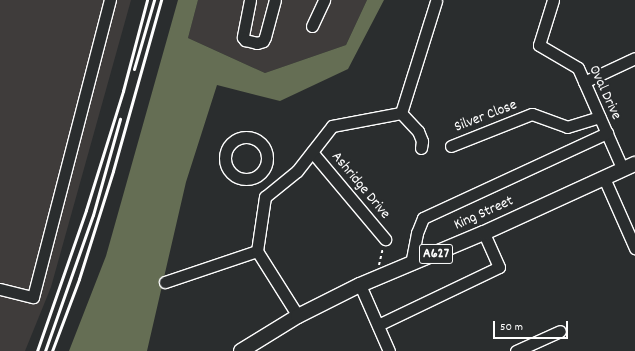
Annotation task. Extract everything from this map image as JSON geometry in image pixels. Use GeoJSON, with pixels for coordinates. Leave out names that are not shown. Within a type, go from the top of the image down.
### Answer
{"type":"FeatureCollection","features":[{"type":"Feature","properties":{"kind":"main road","name":"King Street"},"geometry":{"type":"LineString","coordinates":[[242,351],[298,316],[360,285],[484,233],[629,167]]}},
{"type":"Feature","properties":{"kind":"street"},"geometry":{"type":"LineString","coordinates":[[0,289],[33,297],[110,0]]}},
{"type":"Feature","properties":{"kind":"street"},"geometry":{"type":"LineString","coordinates":[[250,0],[243,37],[245,40],[257,43],[263,41],[265,37],[275,0]]}},
{"type":"Feature","properties":{"kind":"street"},"geometry":{"type":"LineString","coordinates":[[312,26],[324,0]]}},
{"type":"Feature","properties":{"kind":"street","name":"Oval Drive"},"geometry":{"type":"LineString","coordinates":[[553,0],[538,45],[578,68],[606,132],[629,167]]}},
{"type":"Feature","properties":{"kind":"street"},"geometry":{"type":"LineString","coordinates":[[401,112],[436,2]]}},
{"type":"Feature","properties":{"kind":"street"},"geometry":{"type":"LineString","coordinates":[[584,82],[635,58]]}},
{"type":"Feature","properties":{"kind":"street"},"geometry":{"type":"LineString","coordinates":[[401,112],[421,136],[421,148]]}},
{"type":"Feature","properties":{"kind":"street"},"geometry":{"type":"LineString","coordinates":[[298,316],[257,252],[265,197],[297,171],[332,126],[401,112]]}},
{"type":"Feature","properties":{"kind":"street","name":"Silver Close"},"geometry":{"type":"LineString","coordinates":[[451,146],[532,114],[567,127],[600,117]]}},
{"type":"Feature","properties":{"kind":"street"},"geometry":{"type":"LineString","coordinates":[[411,264],[417,233],[424,218],[606,132]]}},
{"type":"Feature","properties":{"kind":"street","name":"Ashridge Drive"},"geometry":{"type":"LineString","coordinates":[[312,152],[385,239]]}},
{"type":"Feature","properties":{"kind":"street"},"geometry":{"type":"LineString","coordinates":[[262,172],[272,191]]}},
{"type":"Feature","properties":{"kind":"street"},"geometry":{"type":"LineString","coordinates":[[604,178],[635,248]]}},
{"type":"Feature","properties":{"kind":"street"},"geometry":{"type":"LineString","coordinates":[[378,325],[499,267],[484,233]]}},
{"type":"Feature","properties":{"kind":"street"},"geometry":{"type":"LineString","coordinates":[[165,282],[257,252]]}},
{"type":"Feature","properties":{"kind":"street"},"geometry":{"type":"LineString","coordinates":[[360,285],[389,351]]}},
{"type":"Feature","properties":{"kind":"street"},"geometry":{"type":"LineString","coordinates":[[516,351],[560,331]]}},
{"type":"Feature","properties":{"kind":"path"},"geometry":{"type":"LineString","coordinates":[[376,279],[385,239]]}},
{"type":"Feature","properties":{"kind":"shaded area"},"geometry":{"type":"Polygon","coordinates":[[[0,0],[131,0],[51,287],[25,351],[0,351],[0,0]]]}},
{"type":"Feature","properties":{"kind":"shaded area"},"geometry":{"type":"Polygon","coordinates":[[[198,0],[367,0],[346,45],[265,73],[188,38],[198,0]]]}},
{"type":"Feature","properties":{"kind":"green space"},"geometry":{"type":"Polygon","coordinates":[[[178,0],[198,0],[188,38],[265,73],[346,45],[367,0],[384,0],[348,69],[280,101],[217,85],[186,182],[147,351],[69,351],[106,256],[178,0]]]}},
{"type":"Feature","properties":{"kind":"railway"},"geometry":{"type":"LineString","coordinates":[[37,351],[86,210],[123,91],[147,0]]}},
{"type":"Feature","properties":{"kind":"railway"},"geometry":{"type":"LineString","coordinates":[[134,69],[154,0]]}},
{"type":"Feature","properties":{"kind":"railway"},"geometry":{"type":"LineString","coordinates":[[52,351],[79,279],[113,171],[161,0]]}},
{"type":"Feature","properties":{"kind":"railway"},"geometry":{"type":"LineString","coordinates":[[45,351],[93,215],[120,119]]}}]}
